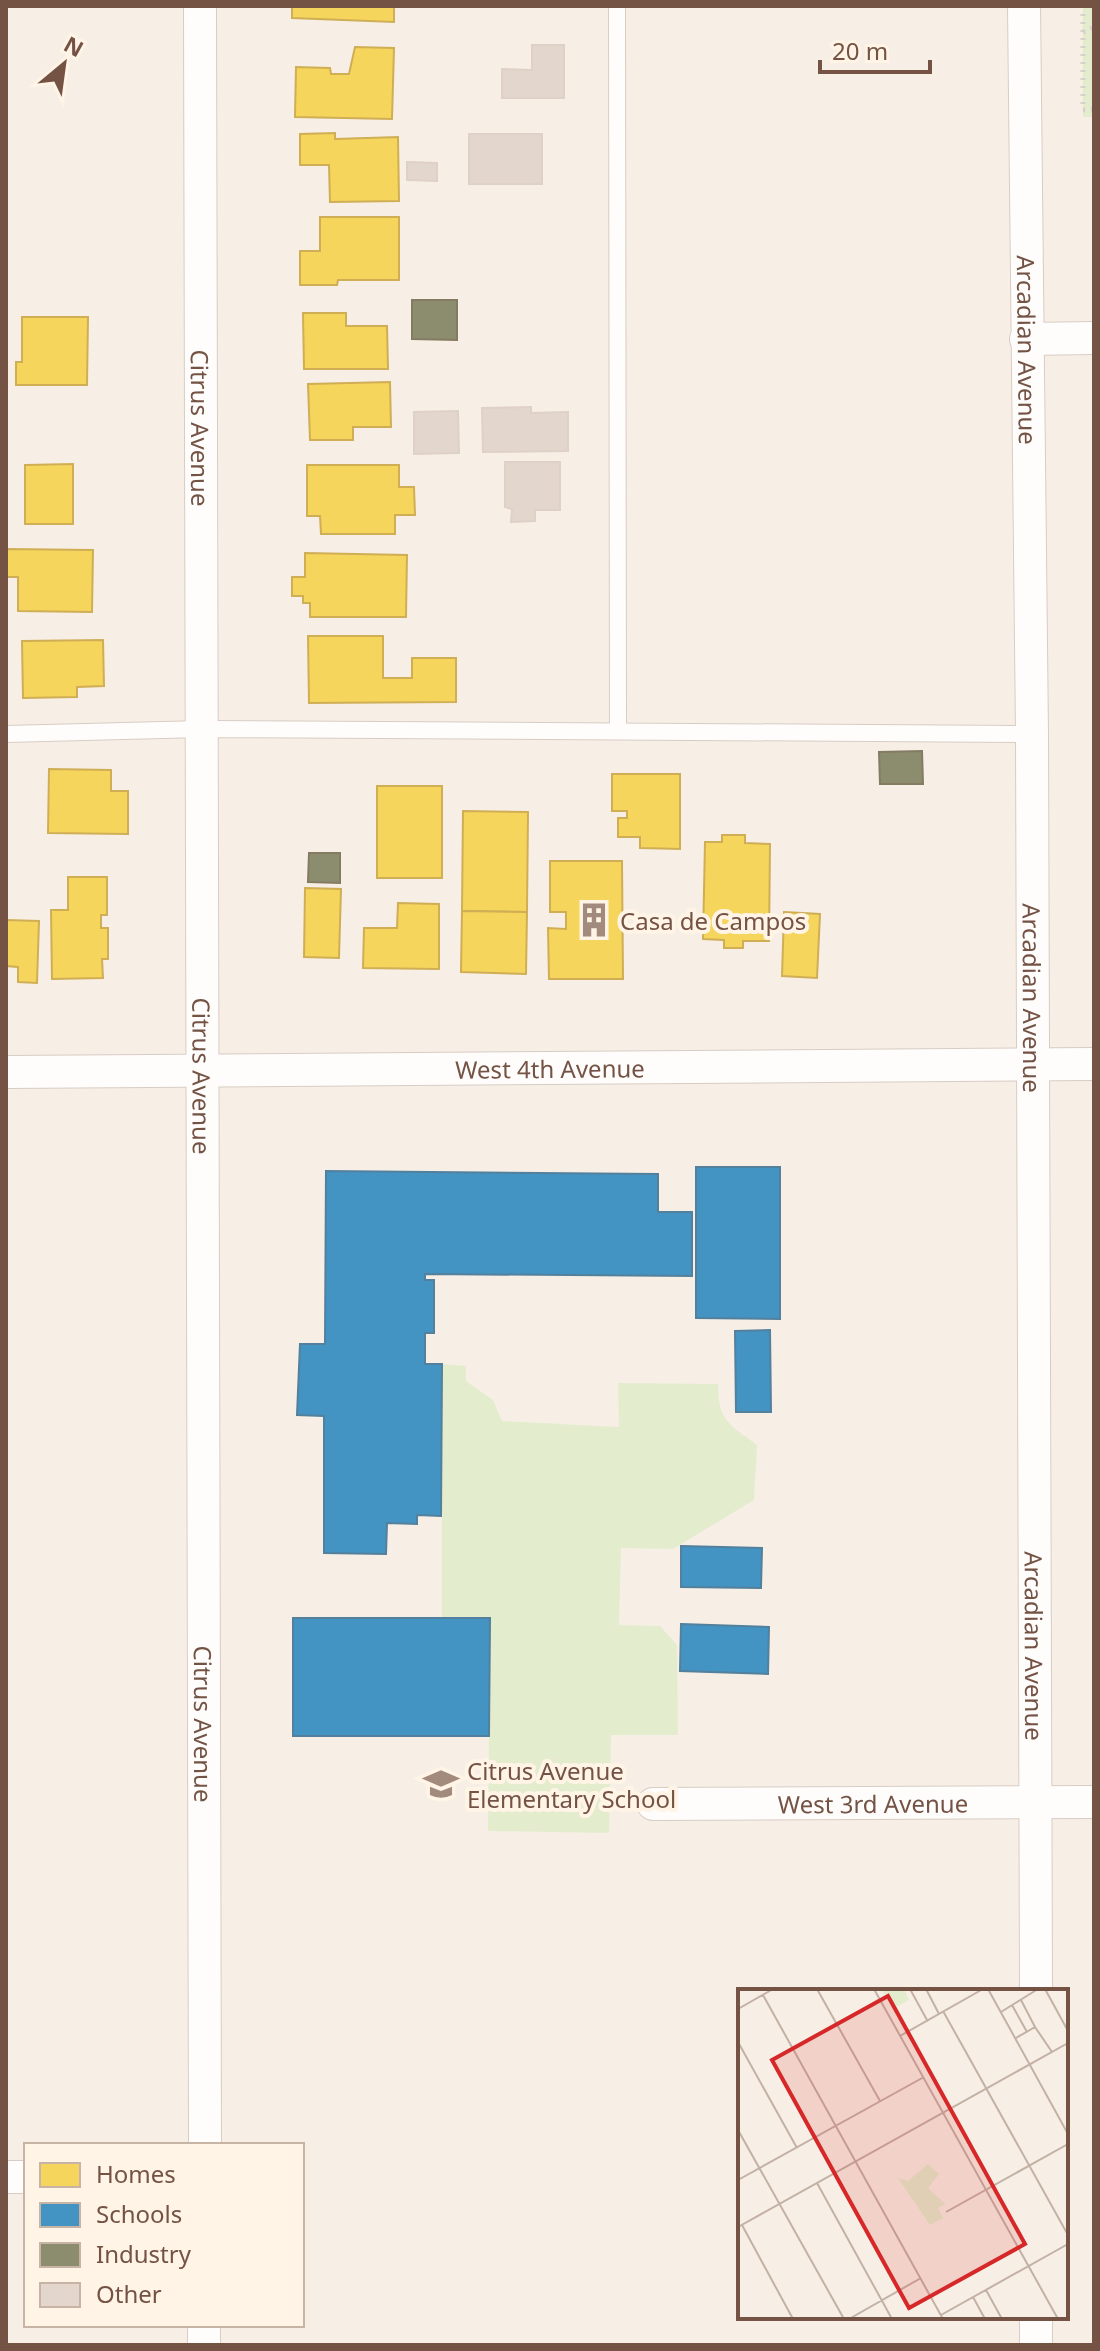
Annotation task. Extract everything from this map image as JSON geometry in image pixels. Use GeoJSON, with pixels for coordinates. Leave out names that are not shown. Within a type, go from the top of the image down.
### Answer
{"type":"FeatureCollection","features":[{"type":"Feature","properties":{"kind":"street","name":"Citrus Avenue"},"geometry":{"type":"LineString","coordinates":[[200,6],[205,1072],[205,2143]]}},
{"type":"Feature","properties":{"kind":"street","name":"Arcadian Avenue"},"geometry":{"type":"LineString","coordinates":[[1024,6],[1034,1064],[1036,1989]]}},
{"type":"Feature","properties":{"kind":"street"},"geometry":{"type":"LineString","coordinates":[[1026,339],[1094,338]]}},
{"type":"Feature","properties":{"kind":"street","name":"West 4th Avenue"},"geometry":{"type":"LineString","coordinates":[[6,1072],[1094,1064]]}},
{"type":"Feature","properties":{"kind":"street","name":"West 3rd Avenue"},"geometry":{"type":"LineString","coordinates":[[653,1804],[1094,1802]]}},
{"type":"Feature","properties":{"kind":"street"},"geometry":{"type":"LineString","coordinates":[[1036,2319],[1036,2345]]}},
{"type":"Feature","properties":{"kind":"lane"},"geometry":{"type":"LineString","coordinates":[[617,6],[618,730]]}},
{"type":"Feature","properties":{"kind":"lane"},"geometry":{"type":"LineString","coordinates":[[6,734],[202,729],[1032,734]]}},
{"type":"Feature","properties":{"kind":"path"},"geometry":{"type":"LineString","coordinates":[[1083,6],[1083,110],[1094,109]]}},
{"type":"Feature","properties":{"kind":"path"},"geometry":{"type":"LineString","coordinates":[[1083,32],[1094,27]]}},
{"type":"Feature","properties":{"kind":"green space"},"geometry":{"type":"Polygon","coordinates":[[[1083,6],[1094,6],[1094,117],[1083,117],[1083,6]]]}},
{"type":"Feature","properties":{"kind":"green space"},"geometry":{"type":"Polygon","coordinates":[[[442,1364],[466,1366],[466,1381],[493,1400],[502,1421],[619,1427],[618,1383],[718,1384],[723,1414],[739,1432],[757,1445],[754,1500],[673,1549],[621,1548],[619,1625],[660,1626],[677,1645],[678,1735],[611,1735],[609,1833],[488,1831],[490,1618],[442,1618],[442,1364]]]}},
{"type":"Feature","properties":{"kind":"building: Homes"},"geometry":{"type":"Polygon","coordinates":[[[292,6],[394,6],[394,22],[292,18],[292,6]]]}},
{"type":"Feature","properties":{"kind":"building: Homes"},"geometry":{"type":"Polygon","coordinates":[[[355,47],[394,48],[392,119],[295,117],[296,67],[330,68],[331,74],[349,74],[355,47]]]}},
{"type":"Feature","properties":{"kind":"building: Homes"},"geometry":{"type":"Polygon","coordinates":[[[335,133],[335,139],[398,137],[399,201],[330,202],[329,165],[300,165],[300,134],[335,133]]]}},
{"type":"Feature","properties":{"kind":"building: Homes"},"geometry":{"type":"Polygon","coordinates":[[[320,217],[399,217],[399,280],[338,280],[337,285],[300,285],[300,251],[320,251],[320,217]]]}},
{"type":"Feature","properties":{"kind":"building: Homes"},"geometry":{"type":"Polygon","coordinates":[[[303,313],[346,313],[346,326],[387,326],[388,369],[304,369],[303,313]]]}},
{"type":"Feature","properties":{"kind":"building: Homes"},"geometry":{"type":"Polygon","coordinates":[[[22,317],[88,317],[87,385],[16,385],[16,362],[22,362],[22,317]]]}},
{"type":"Feature","properties":{"kind":"building: Homes"},"geometry":{"type":"Polygon","coordinates":[[[390,382],[391,427],[353,427],[353,440],[310,440],[308,384],[390,382]]]}},
{"type":"Feature","properties":{"kind":"building: Homes"},"geometry":{"type":"Polygon","coordinates":[[[73,464],[73,524],[25,524],[25,465],[73,464]]]}},
{"type":"Feature","properties":{"kind":"building: Homes"},"geometry":{"type":"Polygon","coordinates":[[[307,465],[399,465],[399,487],[414,487],[415,515],[395,515],[395,534],[321,534],[320,516],[307,516],[307,465]]]}},
{"type":"Feature","properties":{"kind":"building: Homes"},"geometry":{"type":"Polygon","coordinates":[[[6,549],[93,550],[92,612],[18,611],[18,577],[6,577],[6,549]]]}},
{"type":"Feature","properties":{"kind":"building: Homes"},"geometry":{"type":"Polygon","coordinates":[[[305,553],[407,555],[406,617],[310,617],[310,603],[303,603],[303,596],[292,596],[292,577],[305,577],[305,553]]]}},
{"type":"Feature","properties":{"kind":"building: Homes"},"geometry":{"type":"Polygon","coordinates":[[[308,636],[383,636],[383,678],[412,678],[412,658],[456,658],[456,702],[309,703],[308,636]]]}},
{"type":"Feature","properties":{"kind":"building: Homes"},"geometry":{"type":"Polygon","coordinates":[[[103,640],[104,686],[77,687],[77,697],[23,698],[22,641],[103,640]]]}},
{"type":"Feature","properties":{"kind":"building: Homes"},"geometry":{"type":"Polygon","coordinates":[[[49,769],[111,770],[111,791],[128,791],[128,834],[48,833],[49,769]]]}},
{"type":"Feature","properties":{"kind":"building: Homes"},"geometry":{"type":"Polygon","coordinates":[[[612,774],[680,774],[680,849],[640,848],[640,837],[618,837],[618,818],[627,818],[627,811],[612,811],[612,774]]]}},
{"type":"Feature","properties":{"kind":"building: Homes"},"geometry":{"type":"Polygon","coordinates":[[[377,786],[442,786],[442,878],[377,878],[377,786]]]}},
{"type":"Feature","properties":{"kind":"building: Homes"},"geometry":{"type":"Polygon","coordinates":[[[463,811],[528,812],[527,912],[462,911],[463,811]]]}},
{"type":"Feature","properties":{"kind":"building: Homes"},"geometry":{"type":"Polygon","coordinates":[[[722,835],[745,835],[745,843],[770,844],[769,941],[743,941],[743,948],[724,948],[724,940],[703,939],[705,842],[722,842],[722,835]]]}},
{"type":"Feature","properties":{"kind":"building: Homes","name":"Casa de Campos"},"geometry":{"type":"Polygon","coordinates":[[[550,861],[622,861],[623,979],[549,979],[548,928],[566,929],[566,912],[550,912],[550,861]]]}},
{"type":"Feature","properties":{"kind":"building: Homes"},"geometry":{"type":"Polygon","coordinates":[[[68,877],[107,877],[107,915],[101,915],[101,928],[108,928],[108,959],[102,959],[103,978],[52,979],[51,910],[68,910],[68,877]]]}},
{"type":"Feature","properties":{"kind":"building: Homes"},"geometry":{"type":"Polygon","coordinates":[[[305,888],[341,889],[339,958],[304,957],[305,888]]]}},
{"type":"Feature","properties":{"kind":"building: Homes"},"geometry":{"type":"Polygon","coordinates":[[[398,903],[439,904],[439,969],[363,968],[364,928],[397,928],[398,903]]]}},
{"type":"Feature","properties":{"kind":"building: Homes"},"geometry":{"type":"Polygon","coordinates":[[[462,911],[527,912],[526,974],[461,972],[462,911]]]}},
{"type":"Feature","properties":{"kind":"building: Homes"},"geometry":{"type":"Polygon","coordinates":[[[784,912],[820,914],[817,978],[782,976],[784,912]]]}},
{"type":"Feature","properties":{"kind":"building: Homes"},"geometry":{"type":"Polygon","coordinates":[[[6,920],[39,921],[37,983],[18,982],[18,967],[6,966],[6,920]]]}},
{"type":"Feature","properties":{"kind":"building: Schools"},"geometry":{"type":"Polygon","coordinates":[[[696,1167],[780,1167],[780,1319],[696,1318],[696,1167]]]}},
{"type":"Feature","properties":{"kind":"building: Schools"},"geometry":{"type":"Polygon","coordinates":[[[326,1171],[658,1174],[658,1212],[692,1212],[692,1276],[425,1274],[425,1280],[434,1280],[434,1333],[425,1333],[425,1364],[442,1364],[441,1516],[417,1515],[417,1524],[387,1523],[386,1554],[324,1553],[324,1416],[297,1415],[300,1344],[325,1344],[326,1171]]]}},
{"type":"Feature","properties":{"kind":"building: Schools"},"geometry":{"type":"Polygon","coordinates":[[[770,1330],[771,1412],[736,1412],[735,1331],[770,1330]]]}},
{"type":"Feature","properties":{"kind":"building: Schools"},"geometry":{"type":"Polygon","coordinates":[[[681,1546],[762,1548],[761,1588],[681,1587],[681,1546]]]}},
{"type":"Feature","properties":{"kind":"building: Schools"},"geometry":{"type":"Polygon","coordinates":[[[293,1618],[490,1618],[489,1736],[293,1736],[293,1618]]]}},
{"type":"Feature","properties":{"kind":"building: Schools"},"geometry":{"type":"Polygon","coordinates":[[[681,1624],[769,1627],[768,1674],[680,1671],[681,1624]]]}},
{"type":"Feature","properties":{"kind":"building: Industry"},"geometry":{"type":"Polygon","coordinates":[[[412,300],[457,300],[457,340],[412,339],[412,300]]]}},
{"type":"Feature","properties":{"kind":"building: Industry"},"geometry":{"type":"Polygon","coordinates":[[[922,751],[923,784],[880,784],[879,752],[922,751]]]}},
{"type":"Feature","properties":{"kind":"building: Industry"},"geometry":{"type":"Polygon","coordinates":[[[309,853],[340,853],[340,883],[308,882],[309,853]]]}},
{"type":"Feature","properties":{"kind":"building: Other"},"geometry":{"type":"Polygon","coordinates":[[[532,45],[564,45],[564,98],[502,98],[502,69],[532,70],[532,45]]]}},
{"type":"Feature","properties":{"kind":"building: Other"},"geometry":{"type":"Polygon","coordinates":[[[469,134],[542,134],[542,184],[469,184],[469,134]]]}},
{"type":"Feature","properties":{"kind":"building: Other"},"geometry":{"type":"Polygon","coordinates":[[[407,162],[437,163],[437,181],[407,180],[407,162]]]}},
{"type":"Feature","properties":{"kind":"building: Other"},"geometry":{"type":"Polygon","coordinates":[[[531,407],[531,413],[568,412],[568,451],[483,452],[482,408],[531,407]]]}},
{"type":"Feature","properties":{"kind":"building: Other"},"geometry":{"type":"Polygon","coordinates":[[[458,411],[459,453],[414,454],[414,412],[458,411]]]}},
{"type":"Feature","properties":{"kind":"building: Other"},"geometry":{"type":"Polygon","coordinates":[[[505,462],[560,462],[560,510],[535,510],[535,521],[511,522],[512,509],[505,507],[505,462]]]}},
{"type":"Feature","properties":{"kind":"place","name":"Casa de Campos"},"geometry":{"type":"Point","coordinates":[594,920]}},
{"type":"Feature","properties":{"kind":"place","name":"Citrus Avenue Elementary School"},"geometry":{"type":"Point","coordinates":[441,1784]}}]}
